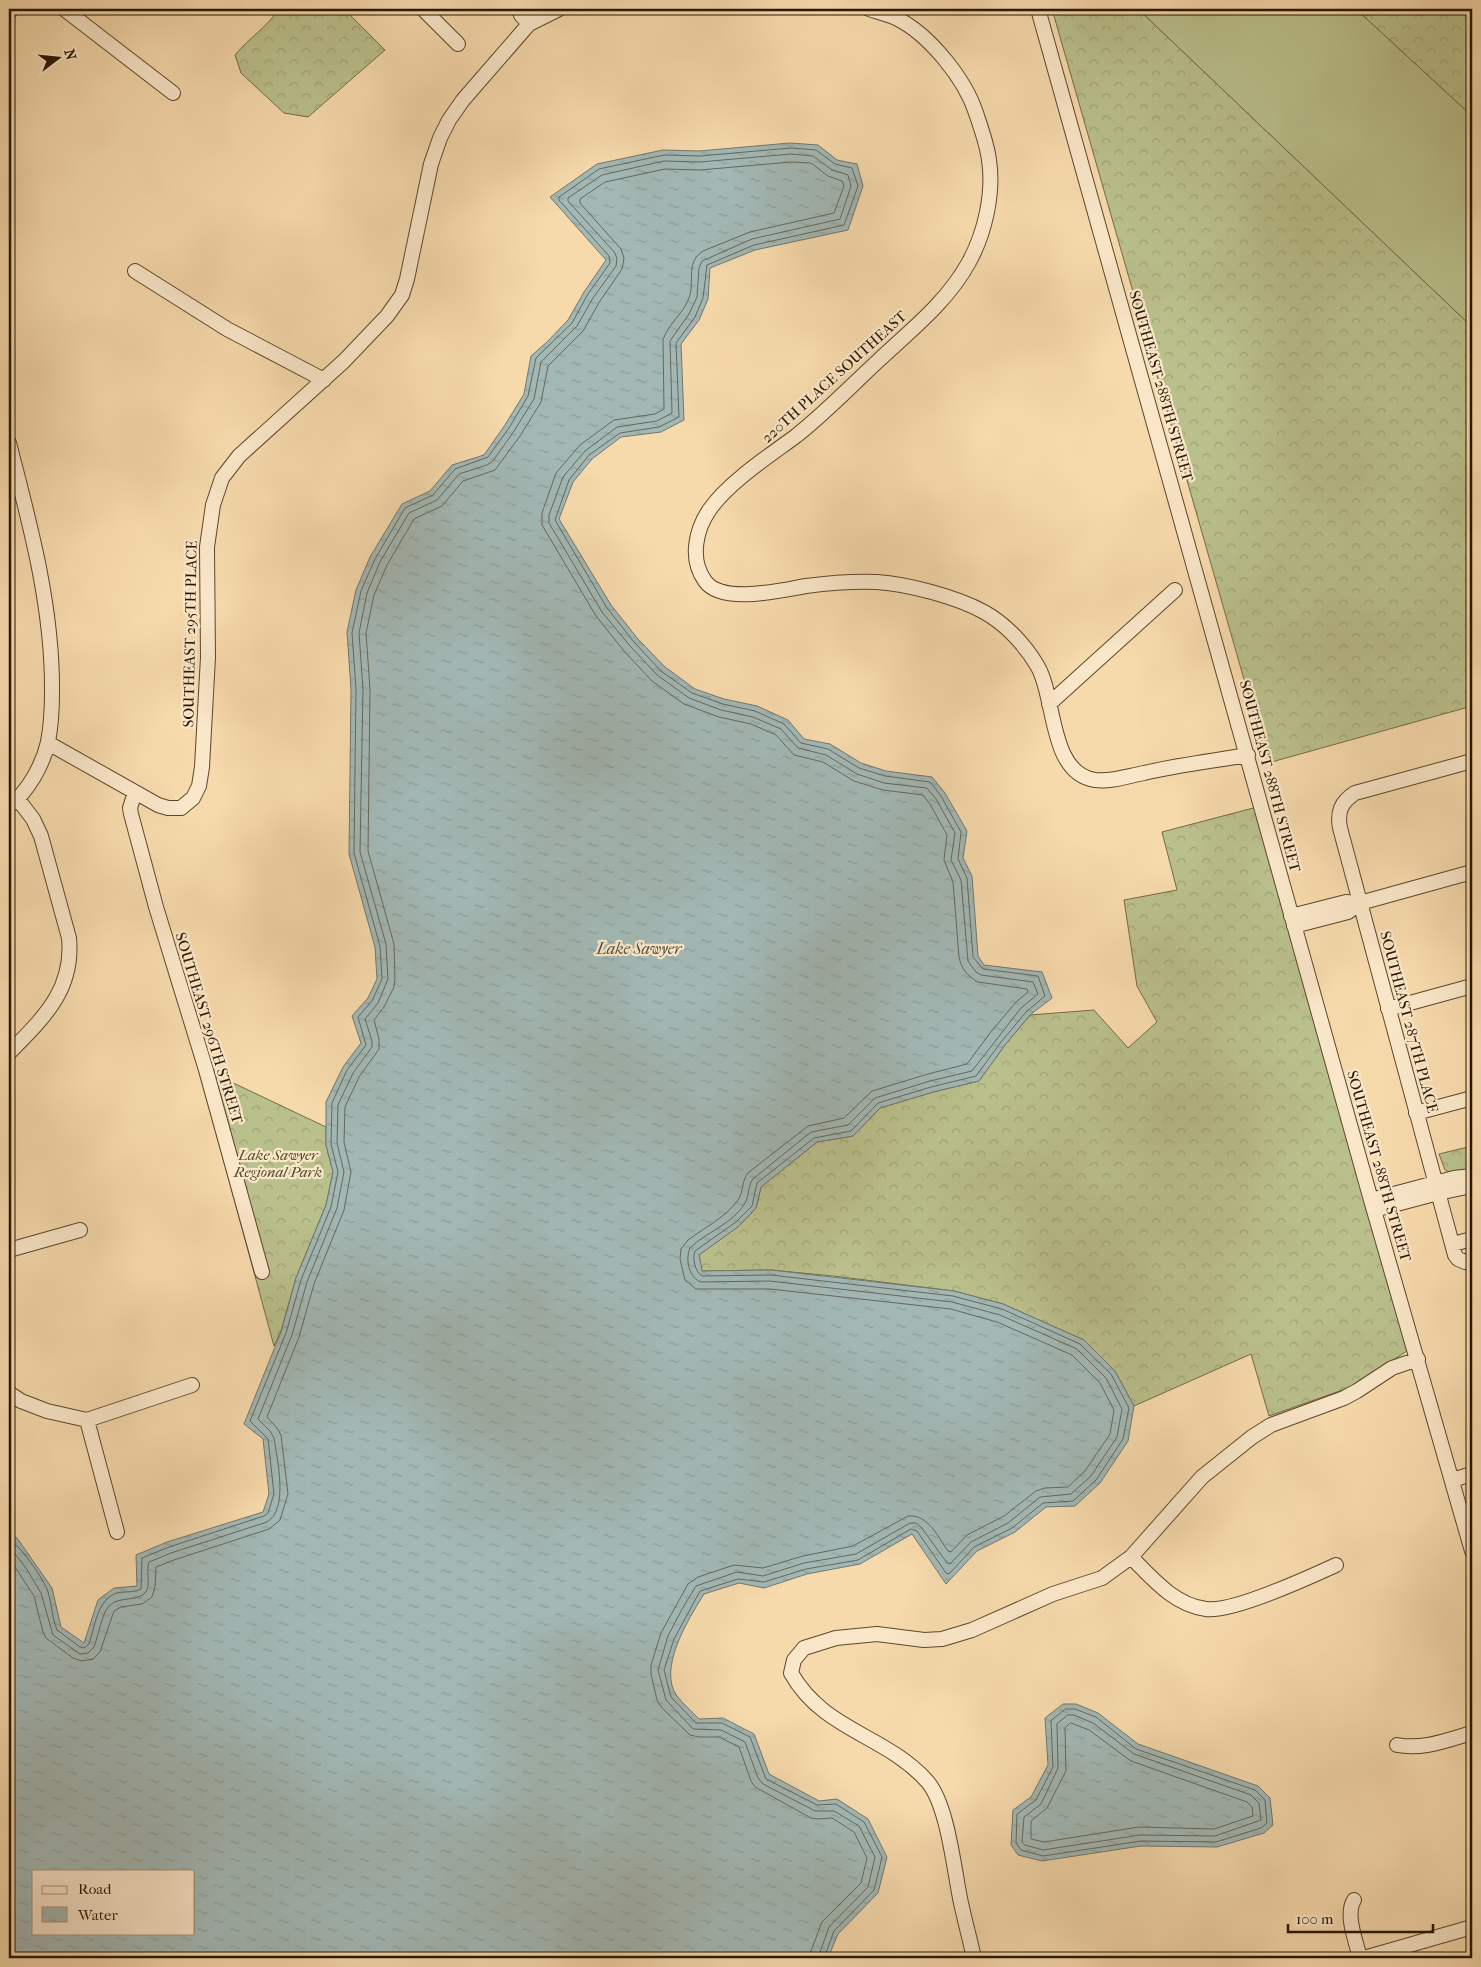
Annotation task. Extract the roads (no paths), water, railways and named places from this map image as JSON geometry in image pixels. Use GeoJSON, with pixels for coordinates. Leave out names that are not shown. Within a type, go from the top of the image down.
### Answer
{"type":"FeatureCollection","features":[{"type":"Feature","properties":{"kind":"street"},"geometry":{"type":"LineString","coordinates":[[9,12],[12,9]]}},
{"type":"Feature","properties":{"kind":"street"},"geometry":{"type":"LineString","coordinates":[[64,9],[173,94]]}},
{"type":"Feature","properties":{"kind":"street"},"geometry":{"type":"LineString","coordinates":[[423,9],[458,44]]}},
{"type":"Feature","properties":{"kind":"street"},"geometry":{"type":"LineString","coordinates":[[520,9],[521,15],[529,24],[559,9]]}},
{"type":"Feature","properties":{"kind":"street","name":"220TH PLACE SOUTHEAST"},"geometry":{"type":"LineString","coordinates":[[869,9],[897,18],[935,48],[958,77],[971,99],[986,142],[990,163],[989,200],[982,226],[970,261],[952,290],[810,425],[728,488],[712,506],[704,519],[697,537],[695,551],[698,564],[705,582],[723,593],[751,594],[810,586],[876,582],[942,594],[980,609],[996,619],[1019,642],[1037,666],[1045,685],[1049,704]]}},
{"type":"Feature","properties":{"kind":"street","name":"SOUTHEAST 288TH STREET"},"geometry":{"type":"LineString","coordinates":[[1038,9],[1248,756],[1292,921],[1472,1551]]}},
{"type":"Feature","properties":{"kind":"street","name":"SOUTHEAST 295TH PLACE"},"geometry":{"type":"LineString","coordinates":[[48,743],[158,805],[175,809],[187,804],[193,798],[199,786],[202,767],[208,657],[207,548],[213,505],[222,478],[239,456],[324,380],[387,316],[402,295],[431,164],[440,138],[449,120],[463,100],[529,24]]}},
{"type":"Feature","properties":{"kind":"street"},"geometry":{"type":"LineString","coordinates":[[135,271],[227,329],[324,380]]}},
{"type":"Feature","properties":{"kind":"street"},"geometry":{"type":"LineString","coordinates":[[9,443],[36,551],[47,612],[52,672],[52,715],[48,743],[27,787],[13,802],[33,819],[41,836],[69,938],[70,954],[67,974],[50,1010],[9,1053]]}},
{"type":"Feature","properties":{"kind":"street"},"geometry":{"type":"LineString","coordinates":[[1175,590],[1049,704],[1061,751],[1076,771],[1090,779],[1101,780],[1124,778],[1143,773],[1248,756]]}},
{"type":"Feature","properties":{"kind":"street","name":"SOUTHEAST 287TH PLACE"},"geometry":{"type":"LineString","coordinates":[[1472,761],[1355,793],[1346,799],[1340,807],[1339,815],[1340,828],[1388,1009],[1453,1244],[1458,1259],[1466,1262],[1472,1260]]}},
{"type":"Feature","properties":{"kind":"street","name":"SOUTHEAST 296TH STREET"},"geometry":{"type":"LineString","coordinates":[[135,792],[130,808],[131,814],[166,940],[206,1070],[262,1272]]}},
{"type":"Feature","properties":{"kind":"street"},"geometry":{"type":"LineString","coordinates":[[1292,921],[1346,902],[1360,903],[1472,872]]}},
{"type":"Feature","properties":{"kind":"street"},"geometry":{"type":"LineString","coordinates":[[1388,1009],[1472,986]]}},
{"type":"Feature","properties":{"kind":"street"},"geometry":{"type":"LineString","coordinates":[[1416,1113],[1472,1098]]}},
{"type":"Feature","properties":{"kind":"street"},"geometry":{"type":"LineString","coordinates":[[1373,1205],[1437,1188],[1472,1176]]}},
{"type":"Feature","properties":{"kind":"street"},"geometry":{"type":"LineString","coordinates":[[1437,1188],[1472,1186]]}},
{"type":"Feature","properties":{"kind":"street"},"geometry":{"type":"LineString","coordinates":[[9,1250],[80,1230]]}},
{"type":"Feature","properties":{"kind":"street"},"geometry":{"type":"LineString","coordinates":[[1453,1244],[1472,1238]]}},
{"type":"Feature","properties":{"kind":"street"},"geometry":{"type":"LineString","coordinates":[[974,1958],[938,1798],[927,1780],[892,1752],[855,1732],[820,1709],[799,1688],[791,1673],[794,1660],[804,1648],[836,1638],[877,1634],[924,1640],[942,1640],[972,1630],[1053,1594],[1102,1578],[1131,1558],[1202,1477],[1252,1437],[1271,1425],[1344,1398],[1392,1368],[1418,1359]]}},
{"type":"Feature","properties":{"kind":"street"},"geometry":{"type":"LineString","coordinates":[[9,1393],[21,1401],[47,1411],[87,1420],[192,1385]]}},
{"type":"Feature","properties":{"kind":"street"},"geometry":{"type":"LineString","coordinates":[[87,1420],[117,1532]]}},
{"type":"Feature","properties":{"kind":"street"},"geometry":{"type":"LineString","coordinates":[[1452,1480],[1472,1474]]}},
{"type":"Feature","properties":{"kind":"street"},"geometry":{"type":"LineString","coordinates":[[1131,1558],[1162,1589],[1185,1602],[1206,1610],[1233,1606],[1308,1578],[1336,1565]]}},
{"type":"Feature","properties":{"kind":"street"},"geometry":{"type":"LineString","coordinates":[[1397,1745],[1411,1748],[1424,1746],[1472,1733]]}},
{"type":"Feature","properties":{"kind":"street"},"geometry":{"type":"LineString","coordinates":[[1354,1900],[1351,1906],[1351,1915],[1362,1958],[1472,1926]]}},
{"type":"Feature","properties":{"kind":"water","name":"Lake Sawyer"},"geometry":{"type":"Polygon","coordinates":[[[790,143],[818,145],[837,160],[857,164],[863,186],[848,230],[755,250],[710,268],[708,299],[699,320],[681,344],[684,420],[661,432],[621,437],[592,459],[573,482],[559,519],[611,605],[638,639],[665,667],[695,689],[724,699],[757,706],[788,720],[804,739],[830,744],[861,763],[886,771],[932,777],[945,793],[967,831],[963,858],[972,876],[978,956],[984,965],[1042,972],[1052,998],[1030,1015],[979,1081],[880,1108],[853,1136],[817,1142],[761,1187],[756,1208],[739,1226],[699,1255],[702,1271],[771,1270],[954,1291],[1003,1304],[1084,1340],[1115,1371],[1134,1406],[1128,1441],[1100,1483],[1075,1506],[1046,1507],[1015,1532],[977,1551],[946,1584],[912,1534],[860,1564],[807,1574],[764,1588],[739,1583],[704,1594],[691,1616],[677,1644],[673,1658],[672,1685],[679,1699],[699,1719],[723,1718],[754,1734],[769,1774],[819,1801],[837,1799],[868,1819],[887,1857],[878,1893],[838,1934],[828,1958],[9,1958],[9,1534],[17,1538],[52,1588],[61,1627],[84,1643],[98,1600],[114,1588],[137,1586],[136,1555],[167,1542],[263,1512],[269,1494],[263,1439],[244,1424],[281,1332],[296,1278],[326,1205],[333,1172],[326,1145],[326,1102],[343,1067],[361,1043],[352,1016],[368,998],[377,979],[375,947],[349,854],[351,689],[347,632],[356,590],[370,557],[402,504],[430,491],[452,465],[484,455],[524,394],[531,356],[568,320],[606,260],[550,197],[597,164],[663,150],[699,151],[790,143]]]}},
{"type":"Feature","properties":{"kind":"water"},"geometry":{"type":"Polygon","coordinates":[[[1063,1704],[1076,1704],[1098,1713],[1138,1744],[1258,1786],[1270,1798],[1273,1825],[1264,1833],[1217,1847],[1141,1846],[1042,1861],[1018,1855],[1011,1845],[1013,1810],[1031,1797],[1048,1765],[1045,1718],[1063,1704]]]}},
{"type":"Feature","properties":{"kind":"park label","name":"Lake Sawyer Regional Park"},"geometry":{"type":"Point","coordinates":[278,1164]}}]}
